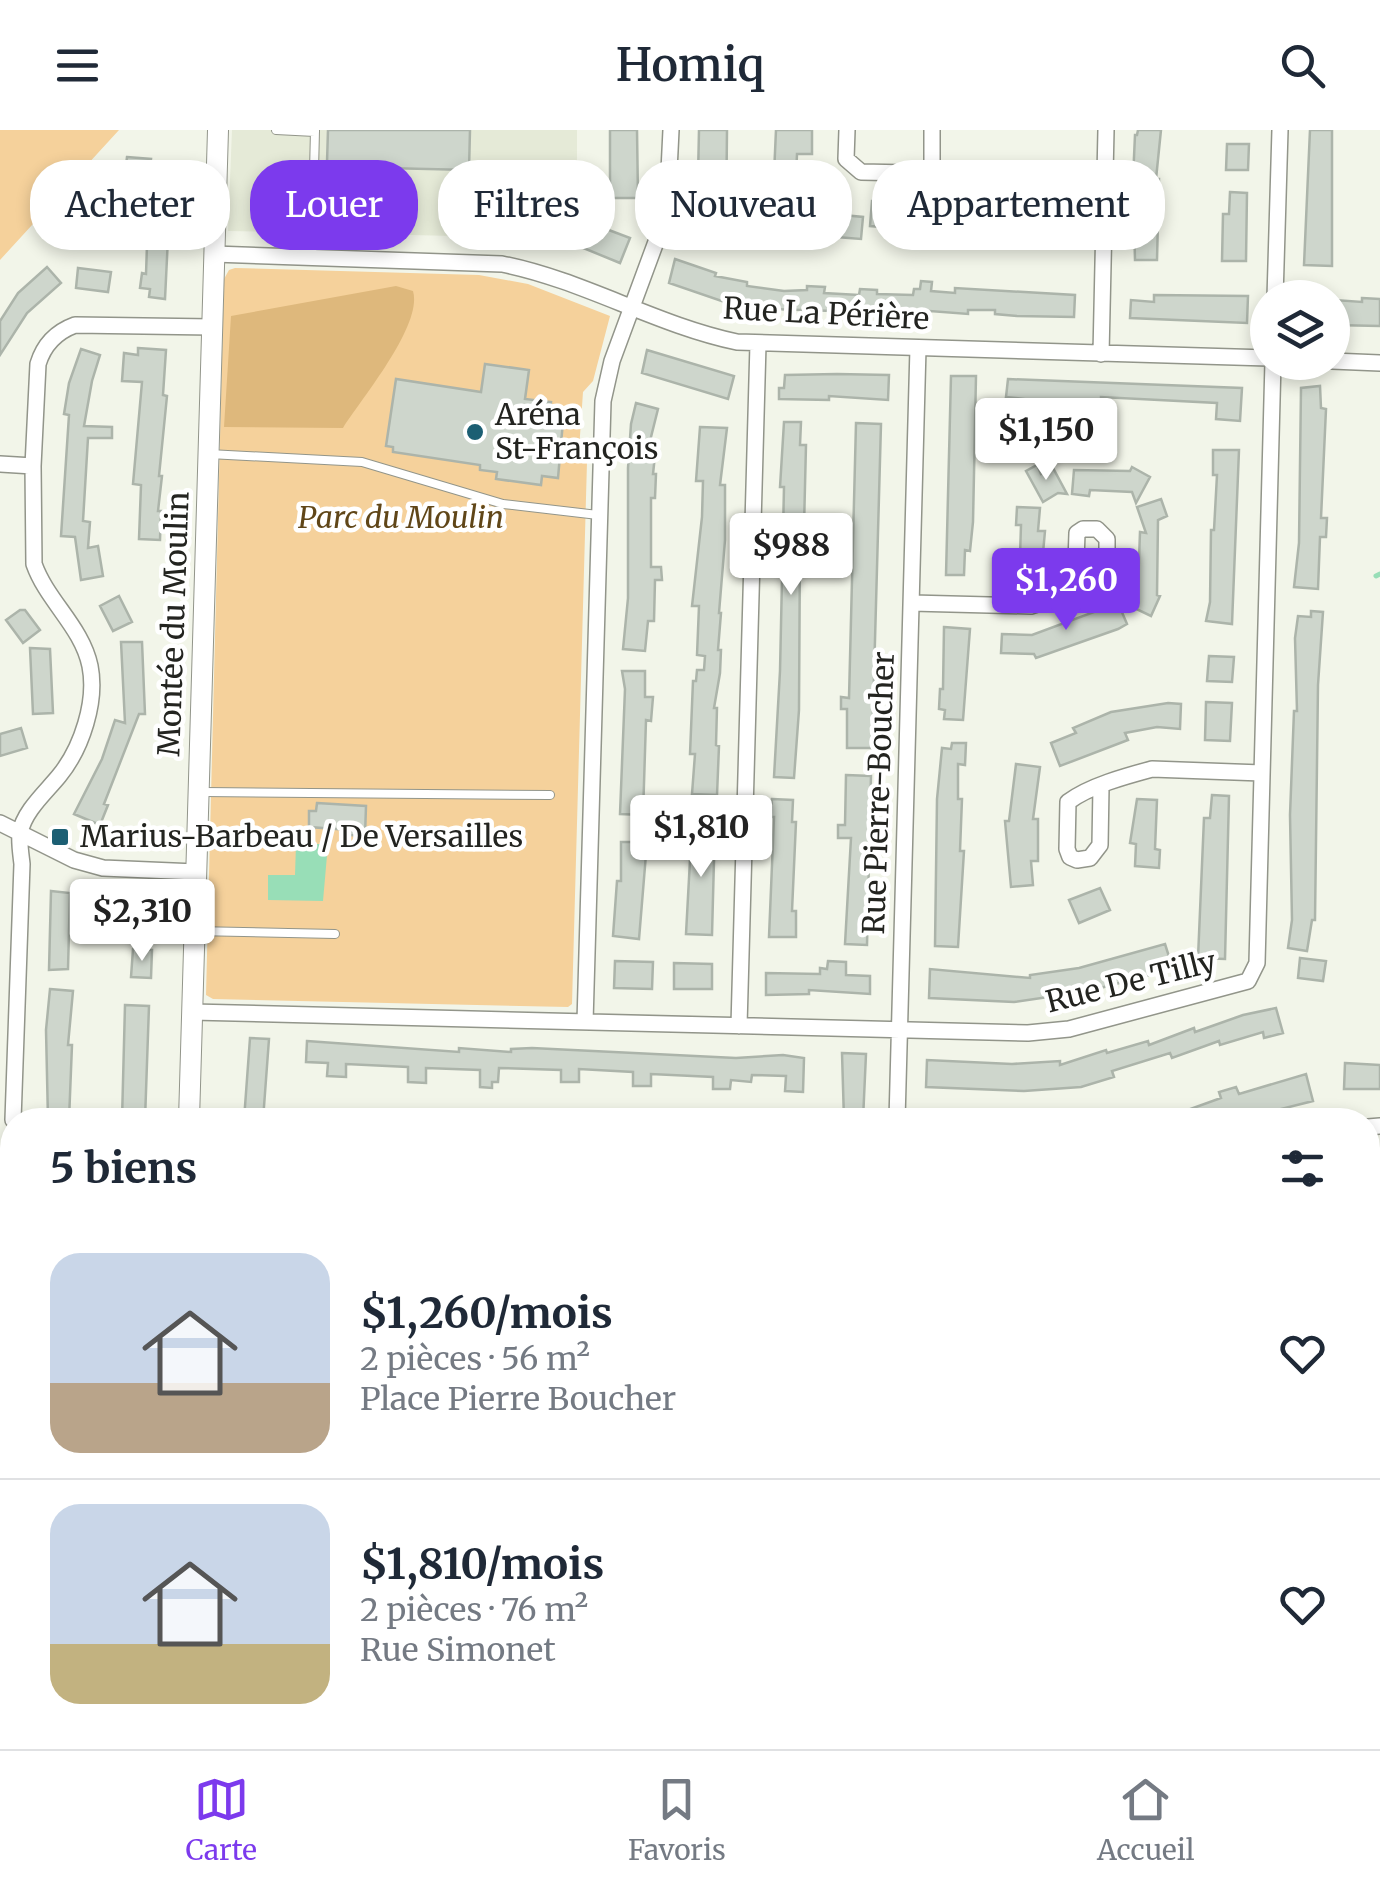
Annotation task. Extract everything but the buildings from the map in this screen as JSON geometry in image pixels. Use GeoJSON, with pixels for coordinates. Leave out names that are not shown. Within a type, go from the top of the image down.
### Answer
{"type":"FeatureCollection","features":[{"type":"Feature","properties":{"kind":"street","name":"Montée du Moulin"},"geometry":{"type":"LineString","coordinates":[[189,1108],[218,130]]}},
{"type":"Feature","properties":{"kind":"street"},"geometry":{"type":"LineString","coordinates":[[585,1022],[603,401],[612,360],[667,212],[671,130]]}},
{"type":"Feature","properties":{"kind":"street"},"geometry":{"type":"LineString","coordinates":[[846,130],[846,160],[861,172],[872,172]]}},
{"type":"Feature","properties":{"kind":"street"},"geometry":{"type":"LineString","coordinates":[[932,130],[932,160]]}},
{"type":"Feature","properties":{"kind":"street"},"geometry":{"type":"LineString","coordinates":[[1105,160],[1106,130]]}},
{"type":"Feature","properties":{"kind":"street"},"geometry":{"type":"LineString","coordinates":[[1276,280],[1280,130]]}},
{"type":"Feature","properties":{"kind":"street"},"geometry":{"type":"LineString","coordinates":[[1102,354],[1104,250]]}},
{"type":"Feature","properties":{"kind":"street","name":"Rue La Périère"},"geometry":{"type":"LineString","coordinates":[[214,254],[502,264],[538,273],[707,335],[758,344],[1250,359]]}},
{"type":"Feature","properties":{"kind":"street"},"geometry":{"type":"LineString","coordinates":[[7,1088],[22,864],[20,833],[30,812],[62,774],[72,754],[90,706],[92,686],[84,647],[39,579],[34,564],[33,466],[41,352],[55,335],[76,325],[212,328]]}},
{"type":"Feature","properties":{"kind":"street"},"geometry":{"type":"LineString","coordinates":[[740,1026],[758,344]]}},
{"type":"Feature","properties":{"kind":"street","name":"Rue Pierre-Boucher"},"geometry":{"type":"LineString","coordinates":[[897,1108],[918,348]]}},
{"type":"Feature","properties":{"kind":"street"},"geometry":{"type":"LineString","coordinates":[[1350,362],[1380,363]]}},
{"type":"Feature","properties":{"kind":"street","name":"Rue De Tilly"},"geometry":{"type":"LineString","coordinates":[[192,1012],[1028,1034],[1069,1029],[1248,981],[1257,963],[1270,380]]}},
{"type":"Feature","properties":{"kind":"street"},"geometry":{"type":"LineString","coordinates":[[0,464],[33,466]]}},
{"type":"Feature","properties":{"kind":"street"},"geometry":{"type":"LineString","coordinates":[[912,603],[1021,606],[1075,590]]}},
{"type":"Feature","properties":{"kind":"street"},"geometry":{"type":"LineString","coordinates":[[1101,787],[1100,846],[1090,858],[1077,860],[1067,850],[1068,802],[1101,787],[1152,769],[1262,773]]}},
{"type":"Feature","properties":{"kind":"street"},"geometry":{"type":"LineString","coordinates":[[0,823],[74,860],[104,868],[196,872]]}},
{"type":"Feature","properties":{"kind":"street"},"geometry":{"type":"LineString","coordinates":[[0,1568],[0,1577]]}},
{"type":"Feature","properties":{"kind":"lane"},"geometry":{"type":"LineString","coordinates":[[276,130],[315,131],[312,258]]}},
{"type":"Feature","properties":{"kind":"lane"},"geometry":{"type":"LineString","coordinates":[[209,454],[362,462],[503,504],[598,515]]}},
{"type":"Feature","properties":{"kind":"lane"},"geometry":{"type":"LineString","coordinates":[[198,792],[550,795]]}},
{"type":"Feature","properties":{"kind":"lane"},"geometry":{"type":"LineString","coordinates":[[194,931],[335,934]]}},
{"type":"Feature","properties":{"kind":"shaded area"},"geometry":{"type":"Polygon","coordinates":[[[232,130],[577,130],[577,160],[438,160],[438,236],[418,235],[418,160],[250,160],[250,231],[230,231],[232,130]]]}},
{"type":"Feature","properties":{"kind":"shaded area"},"geometry":{"type":"Polygon","coordinates":[[[396,286],[413,291],[409,323],[389,361],[343,428],[224,427],[231,316],[396,286]]]}},
{"type":"Feature","properties":{"kind":"shaded area"},"geometry":{"type":"Polygon","coordinates":[[[296,844],[328,844],[323,901],[268,900],[268,875],[295,875],[296,844]]]}},
{"type":"Feature","properties":{"kind":"green space"},"geometry":{"type":"Polygon","coordinates":[[[0,130],[119,130],[92,160],[30,160],[30,227],[0,260],[0,130]]]}},
{"type":"Feature","properties":{"kind":"green space","name":"Parc du Moulin"},"geometry":{"type":"Polygon","coordinates":[[[235,268],[479,275],[528,284],[610,316],[593,381],[583,392],[579,450],[587,462],[572,1004],[568,1007],[213,999],[206,995],[224,279],[235,268]]]}},
{"type":"Feature","properties":{"kind":"waterway"},"geometry":{"type":"LineString","coordinates":[[1376,576],[1380,574]]}},
{"type":"Feature","properties":{"kind":"place","name":"Aréna St-François"},"geometry":{"type":"Point","coordinates":[475,432]}},
{"type":"Feature","properties":{"kind":"place","name":"Marius-Barbeau / De Versailles"},"geometry":{"type":"Point","coordinates":[60,837]}}]}
